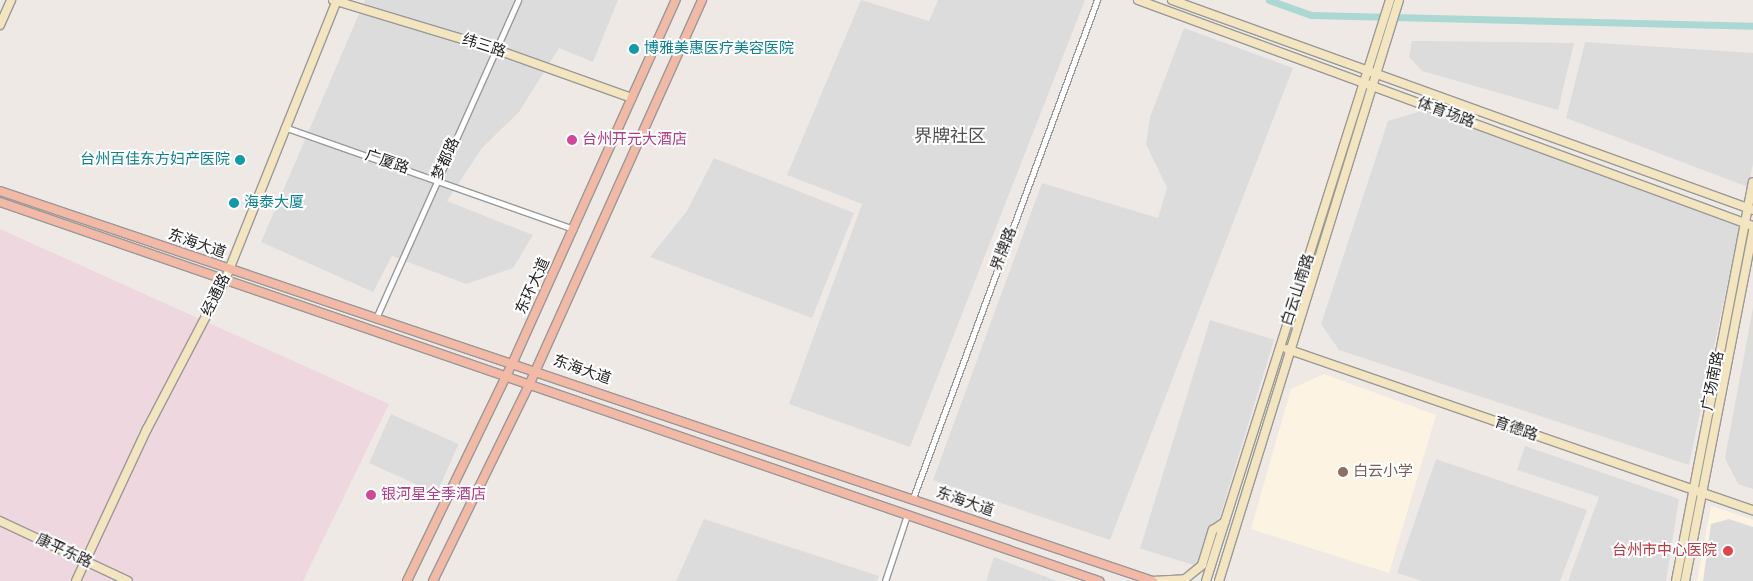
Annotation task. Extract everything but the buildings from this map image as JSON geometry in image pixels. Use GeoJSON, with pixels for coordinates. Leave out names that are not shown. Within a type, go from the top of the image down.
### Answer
{"type":"FeatureCollection","features":[{"type":"Feature","properties":{"kind":"main road"},"geometry":{"type":"LineString","coordinates":[[0,25],[11,0]]}},
{"type":"Feature","properties":{"kind":"main road","name":"纬三路"},"geometry":{"type":"LineString","coordinates":[[336,0],[495,49],[632,98]]}},
{"type":"Feature","properties":{"kind":"main road","name":"经通路"},"geometry":{"type":"LineString","coordinates":[[76,581],[147,429],[225,280],[283,127],[336,0]]}},
{"type":"Feature","properties":{"kind":"main road","name":"东环大道"},"geometry":{"type":"LineString","coordinates":[[407,581],[513,362],[676,0]]}},
{"type":"Feature","properties":{"kind":"main road"},"geometry":{"type":"LineString","coordinates":[[433,581],[530,383],[702,0]]}},
{"type":"Feature","properties":{"kind":"main road","name":"体育场路"},"geometry":{"type":"LineString","coordinates":[[1138,0],[1750,226]]}},
{"type":"Feature","properties":{"kind":"main road"},"geometry":{"type":"LineString","coordinates":[[1172,0],[1751,210]]}},
{"type":"Feature","properties":{"kind":"main road","name":"白云山南路"},"geometry":{"type":"LineString","coordinates":[[1206,581],[1390,0]]}},
{"type":"Feature","properties":{"kind":"main road","name":"白云山南路"},"geometry":{"type":"LineString","coordinates":[[1219,581],[1399,0]]}},
{"type":"Feature","properties":{"kind":"main road","name":"广场南路"},"geometry":{"type":"LineString","coordinates":[[1685,581],[1750,226],[1753,182]]}},
{"type":"Feature","properties":{"kind":"main road","name":"东海大道"},"geometry":{"type":"LineString","coordinates":[[0,191],[229,270],[536,369],[1153,581]]}},
{"type":"Feature","properties":{"kind":"main road","name":"东海大道"},"geometry":{"type":"LineString","coordinates":[[0,202],[225,280],[507,374],[1099,581]]}},
{"type":"Feature","properties":{"kind":"main road","name":"广场南路"},"geometry":{"type":"LineString","coordinates":[[1676,581],[1691,490],[1750,226]]}},
{"type":"Feature","properties":{"kind":"main road","name":"育德路"},"geometry":{"type":"LineString","coordinates":[[1280,347],[1753,510]]}},
{"type":"Feature","properties":{"kind":"main road","name":"康平东路"},"geometry":{"type":"LineString","coordinates":[[0,521],[128,581]]}},
{"type":"Feature","properties":{"kind":"main road"},"geometry":{"type":"LineString","coordinates":[[1153,581],[1185,579],[1202,565],[1213,530],[1225,522]]}},
{"type":"Feature","properties":{"kind":"street","name":"梦都路"},"geometry":{"type":"LineString","coordinates":[[376,318],[518,0]]}},
{"type":"Feature","properties":{"kind":"street","name":"界牌路"},"geometry":{"type":"LineString","coordinates":[[913,498],[1097,0]]}},
{"type":"Feature","properties":{"kind":"street","name":"广厦路"},"geometry":{"type":"LineString","coordinates":[[283,127],[437,179],[574,230]]}},
{"type":"Feature","properties":{"kind":"street"},"geometry":{"type":"LineString","coordinates":[[885,581],[907,515]]}},
{"type":"Feature","properties":{"kind":"shaded area"},"geometry":{"type":"Polygon","coordinates":[[[365,0],[618,0],[593,62],[559,48],[519,112],[482,148],[447,201],[533,235],[513,268],[466,284],[392,256],[373,292],[261,242],[365,0]]]}},
{"type":"Feature","properties":{"kind":"shaded area"},"geometry":{"type":"Polygon","coordinates":[[[861,0],[929,21],[938,0],[1085,0],[910,447],[789,404],[862,204],[787,175],[861,0]]]}},
{"type":"Feature","properties":{"kind":"shaded area"},"geometry":{"type":"Polygon","coordinates":[[[1184,28],[1293,68],[1110,540],[933,480],[1042,183],[1158,218],[1167,188],[1146,144],[1150,117],[1184,28]]]}},
{"type":"Feature","properties":{"kind":"shaded area"},"geometry":{"type":"Polygon","coordinates":[[[1412,41],[1574,43],[1558,110],[1422,71],[1409,57],[1412,41]]]}},
{"type":"Feature","properties":{"kind":"shaded area"},"geometry":{"type":"Polygon","coordinates":[[[1585,42],[1753,53],[1753,164],[1748,187],[1566,118],[1585,42]]]}},
{"type":"Feature","properties":{"kind":"shaded area"},"geometry":{"type":"Polygon","coordinates":[[[1425,110],[1740,225],[1689,465],[1339,350],[1321,324],[1388,121],[1425,110]]]}},
{"type":"Feature","properties":{"kind":"shaded area"},"geometry":{"type":"Polygon","coordinates":[[[714,158],[854,213],[812,318],[650,257],[687,211],[714,158]]]}},
{"type":"Feature","properties":{"kind":"shaded area"},"geometry":{"type":"Polygon","coordinates":[[[0,229],[389,404],[303,581],[0,581],[0,229]]]}},
{"type":"Feature","properties":{"kind":"shaded area"},"geometry":{"type":"Polygon","coordinates":[[[1753,308],[1753,489],[1738,484],[1725,458],[1753,308]]]}},
{"type":"Feature","properties":{"kind":"shaded area"},"geometry":{"type":"Polygon","coordinates":[[[1210,320],[1274,340],[1204,568],[1140,549],[1210,320]]]}},
{"type":"Feature","properties":{"kind":"shaded area","name":"白云小学"},"geometry":{"type":"Polygon","coordinates":[[[1324,374],[1436,415],[1389,573],[1251,529],[1291,389],[1324,374]]]}},
{"type":"Feature","properties":{"kind":"shaded area"},"geometry":{"type":"Polygon","coordinates":[[[391,414],[459,444],[437,493],[369,463],[391,414]]]}},
{"type":"Feature","properties":{"kind":"shaded area"},"geometry":{"type":"Polygon","coordinates":[[[1525,446],[1679,499],[1666,581],[1568,581],[1599,497],[1517,470],[1525,446]]]}},
{"type":"Feature","properties":{"kind":"shaded area"},"geometry":{"type":"Polygon","coordinates":[[[1436,459],[1587,510],[1560,581],[1422,581],[1397,573],[1436,459]]]}},
{"type":"Feature","properties":{"kind":"shaded area","name":"台州市中心医院"},"geometry":{"type":"Polygon","coordinates":[[[1711,506],[1753,520],[1753,581],[1697,581],[1711,506]]]}},
{"type":"Feature","properties":{"kind":"shaded area"},"geometry":{"type":"Polygon","coordinates":[[[704,519],[879,576],[877,581],[676,581],[704,519]]]}},
{"type":"Feature","properties":{"kind":"shaded area","name":"台州市中心医院"},"geometry":{"type":"Polygon","coordinates":[[[1729,519],[1753,527],[1753,581],[1703,581],[1711,524],[1729,519]]]}},
{"type":"Feature","properties":{"kind":"shaded area"},"geometry":{"type":"Polygon","coordinates":[[[994,557],[1057,581],[986,581],[994,557]]]}},
{"type":"Feature","properties":{"kind":"waterway"},"geometry":{"type":"LineString","coordinates":[[1269,0],[1311,15],[1753,26]]}},
{"type":"Feature","properties":{"kind":"place","name":"博雅美惠医疗美容医院"},"geometry":{"type":"Point","coordinates":[634,49]}},
{"type":"Feature","properties":{"kind":"place","name":"台州开元大酒店"},"geometry":{"type":"Point","coordinates":[572,140]}},
{"type":"Feature","properties":{"kind":"place","name":"台州百佳东方妇产医院"},"geometry":{"type":"Point","coordinates":[240,160]}},
{"type":"Feature","properties":{"kind":"place","name":"海泰大厦"},"geometry":{"type":"Point","coordinates":[234,203]}},
{"type":"Feature","properties":{"kind":"place","name":"白云小学"},"geometry":{"type":"Point","coordinates":[1343,472]}},
{"type":"Feature","properties":{"kind":"place","name":"银河星全季酒店"},"geometry":{"type":"Point","coordinates":[371,495]}},
{"type":"Feature","properties":{"kind":"place","name":"台州市中心医院"},"geometry":{"type":"Point","coordinates":[1728,551]}},
{"type":"Feature","properties":{"kind":"district","name":"界牌社区"},"geometry":{"type":"Point","coordinates":[950,136]}}]}
